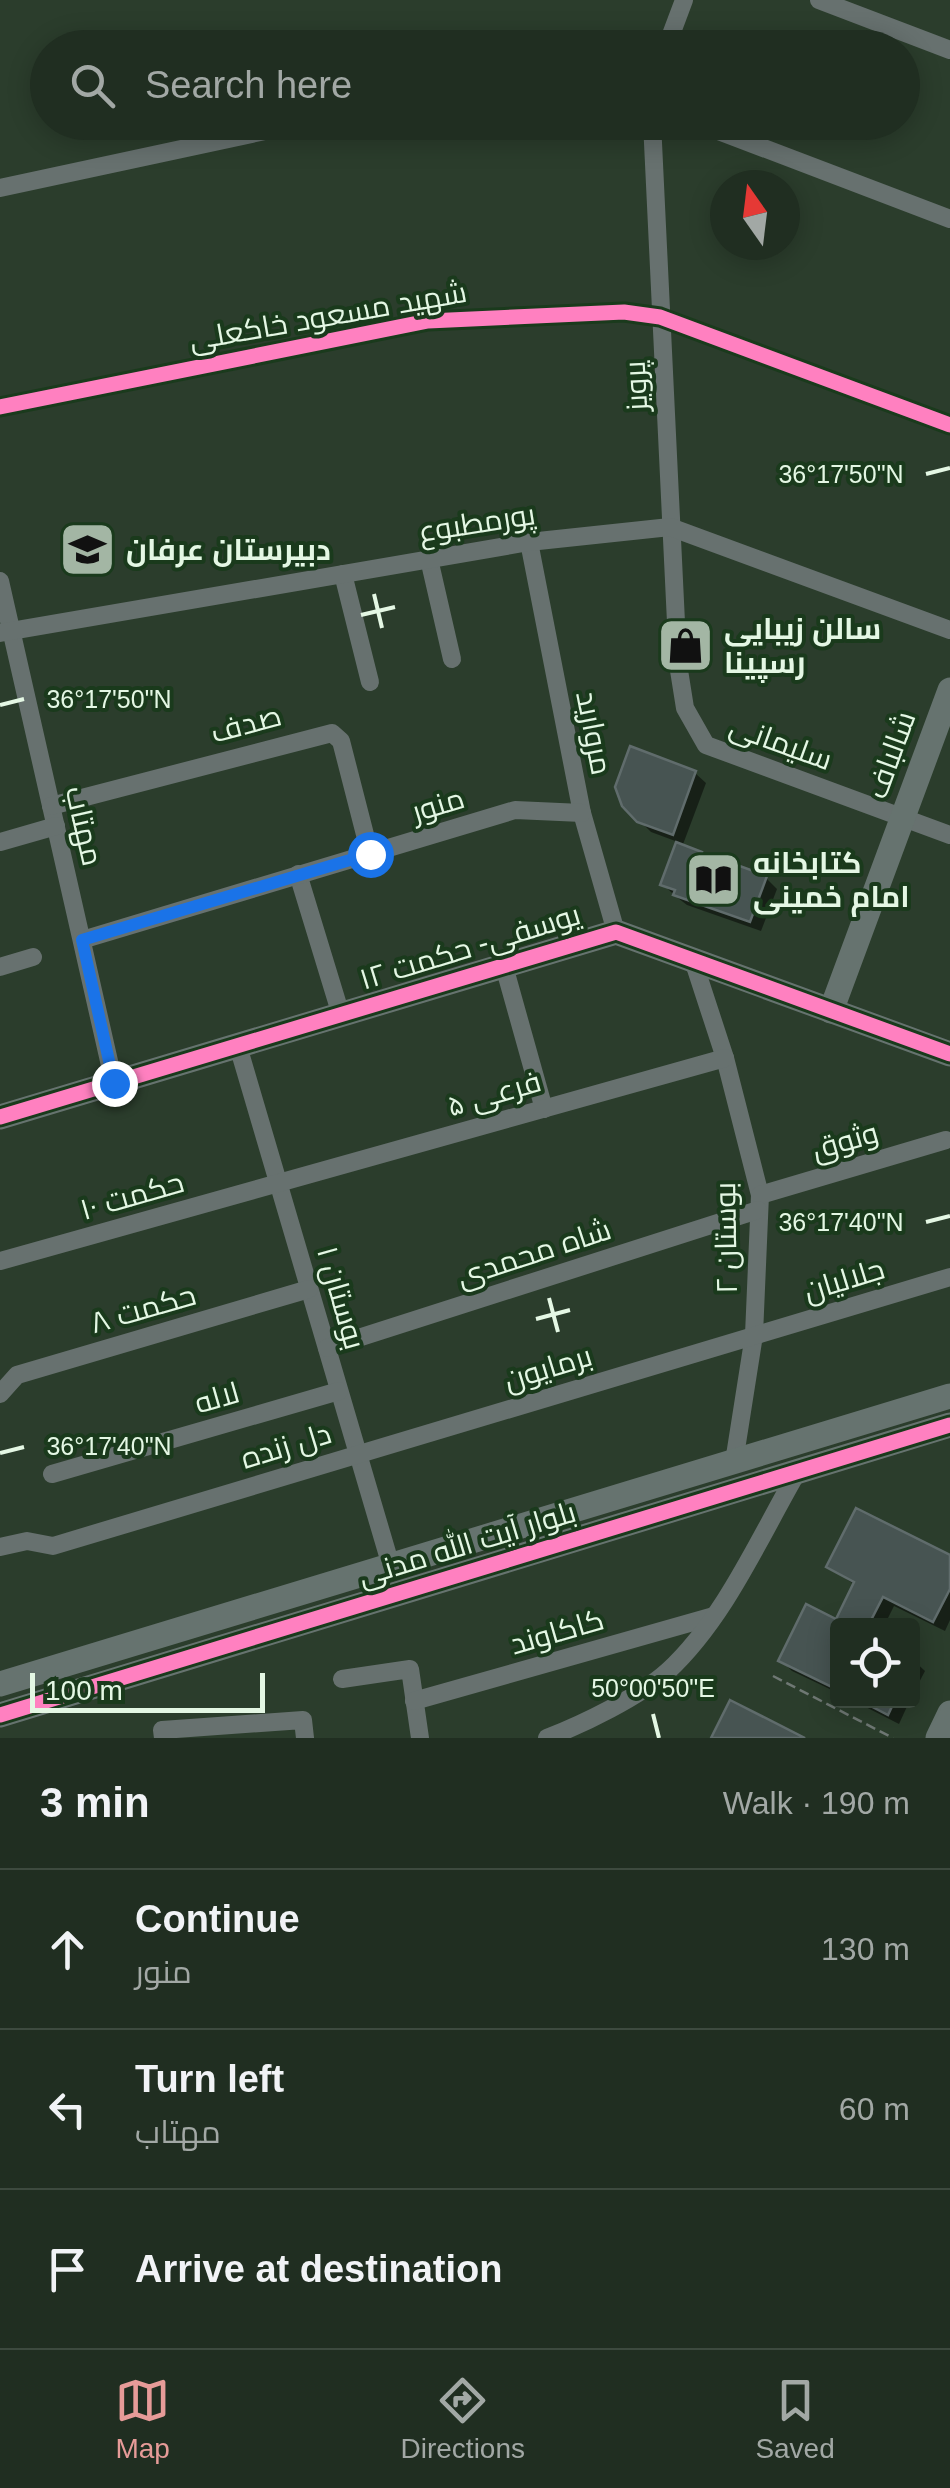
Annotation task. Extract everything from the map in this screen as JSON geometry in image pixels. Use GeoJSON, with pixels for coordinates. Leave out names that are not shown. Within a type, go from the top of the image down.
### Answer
{"type":"FeatureCollection","features":[{"type":"Feature","properties":{"kind":"street"},"geometry":{"type":"LineString","coordinates":[[673,30],[684,0]]}},
{"type":"Feature","properties":{"kind":"street"},"geometry":{"type":"LineString","coordinates":[[819,0],[898,30]]}},
{"type":"Feature","properties":{"kind":"street"},"geometry":{"type":"LineString","coordinates":[[920,39],[950,50]]}},
{"type":"Feature","properties":{"kind":"street"},"geometry":{"type":"LineString","coordinates":[[0,188],[223,140]]}},
{"type":"Feature","properties":{"kind":"street","name":"پرویز"},"geometry":{"type":"LineString","coordinates":[[653,140],[678,664],[686,708],[706,744]]}},
{"type":"Feature","properties":{"kind":"street"},"geometry":{"type":"LineString","coordinates":[[742,140],[950,219]]}},
{"type":"Feature","properties":{"kind":"street","name":"شهید مسعود خاکعلی"},"geometry":{"type":"LineString","coordinates":[[0,406],[444,318],[624,312],[660,316],[950,425]]}},
{"type":"Feature","properties":{"kind":"street","name":"پورمطبوع"},"geometry":{"type":"LineString","coordinates":[[6,632],[528,542],[670,527],[950,630]]}},
{"type":"Feature","properties":{"kind":"street","name":"مروارید"},"geometry":{"type":"LineString","coordinates":[[528,542],[582,813],[616,932]]}},
{"type":"Feature","properties":{"kind":"street"},"geometry":{"type":"LineString","coordinates":[[430,559],[452,659]]}},
{"type":"Feature","properties":{"kind":"street"},"geometry":{"type":"LineString","coordinates":[[343,574],[370,682]]}},
{"type":"Feature","properties":{"kind":"street","name":"مهتاب"},"geometry":{"type":"LineString","coordinates":[[0,580],[6,632],[56,826],[114,1083]]}},
{"type":"Feature","properties":{"kind":"street","name":"شالباف"},"geometry":{"type":"LineString","coordinates":[[831,1011],[950,690]]}},
{"type":"Feature","properties":{"kind":"street","name":"صدف"},"geometry":{"type":"LineString","coordinates":[[51,806],[332,733],[341,741],[370,854]]}},
{"type":"Feature","properties":{"kind":"street","name":"سلیمانی"},"geometry":{"type":"LineString","coordinates":[[706,744],[950,835]]}},
{"type":"Feature","properties":{"kind":"street","name":"منور"},"geometry":{"type":"LineString","coordinates":[[82,940],[515,810],[582,813]]}},
{"type":"Feature","properties":{"kind":"street"},"geometry":{"type":"LineString","coordinates":[[0,842],[56,826]]}},
{"type":"Feature","properties":{"kind":"street"},"geometry":{"type":"LineString","coordinates":[[298,874],[341,1015]]}},
{"type":"Feature","properties":{"kind":"street","name":"یوسفی- حکمت ۱۲"},"geometry":{"type":"LineString","coordinates":[[0,1117],[616,932],[950,1054]]}},
{"type":"Feature","properties":{"kind":"street"},"geometry":{"type":"LineString","coordinates":[[0,968],[33,958]]}},
{"type":"Feature","properties":{"kind":"street","name":"بوستان ۲"},"geometry":{"type":"LineString","coordinates":[[693,960],[725,1058],[759,1202],[754,1336],[734,1462]]}},
{"type":"Feature","properties":{"kind":"street"},"geometry":{"type":"LineString","coordinates":[[504,966],[544,1109]]}},
{"type":"Feature","properties":{"kind":"street","name":"بوستان ۱"},"geometry":{"type":"LineString","coordinates":[[238,1046],[391,1566]]}},
{"type":"Feature","properties":{"kind":"street","name":"فرعی ۵"},"geometry":{"type":"LineString","coordinates":[[278,1183],[725,1058]]}},
{"type":"Feature","properties":{"kind":"street","name":"وثوق"},"geometry":{"type":"LineString","coordinates":[[759,1202],[946,1140]]}},
{"type":"Feature","properties":{"kind":"street","name":"حکمت ۱۰"},"geometry":{"type":"LineString","coordinates":[[0,1262],[278,1183]]}},
{"type":"Feature","properties":{"kind":"street","name":"شاه محمدی"},"geometry":{"type":"LineString","coordinates":[[326,1348],[759,1202]]}},
{"type":"Feature","properties":{"kind":"street","name":"جلالیان"},"geometry":{"type":"LineString","coordinates":[[754,1336],[950,1276]]}},
{"type":"Feature","properties":{"kind":"street","name":"حکمت ۸"},"geometry":{"type":"LineString","coordinates":[[0,1394],[17,1375],[309,1289]]}},
{"type":"Feature","properties":{"kind":"street","name":"برمایون"},"geometry":{"type":"LineString","coordinates":[[358,1454],[754,1336]]}},
{"type":"Feature","properties":{"kind":"street","name":"لاله"},"geometry":{"type":"LineString","coordinates":[[52,1474],[339,1391]]}},
{"type":"Feature","properties":{"kind":"street","name":"بلوار آیت الله مدنی"},"geometry":{"type":"LineString","coordinates":[[0,1684],[950,1396]]}},
{"type":"Feature","properties":{"kind":"street"},"geometry":{"type":"LineString","coordinates":[[742,1424],[771,1450]]}},
{"type":"Feature","properties":{"kind":"street","name":"بلوار آیت الله مدنی"},"geometry":{"type":"LineString","coordinates":[[0,1715],[950,1425]]}},
{"type":"Feature","properties":{"kind":"street","name":"دل زنده"},"geometry":{"type":"LineString","coordinates":[[0,1547],[27,1540],[52,1546],[358,1454]]}},
{"type":"Feature","properties":{"kind":"street"},"geometry":{"type":"LineString","coordinates":[[547,1738],[576,1727],[666,1672],[714,1616],[798,1471]]}},
{"type":"Feature","properties":{"kind":"street"},"geometry":{"type":"LineString","coordinates":[[742,1488],[763,1495],[766,1526]]}},
{"type":"Feature","properties":{"kind":"street"},"geometry":{"type":"LineString","coordinates":[[555,1516],[563,1543]]}},
{"type":"Feature","properties":{"kind":"street","name":"کاکاوند"},"geometry":{"type":"LineString","coordinates":[[414,1701],[714,1616]]}},
{"type":"Feature","properties":{"kind":"street"},"geometry":{"type":"LineString","coordinates":[[342,1679],[410,1669],[420,1738]]}},
{"type":"Feature","properties":{"kind":"street"},"geometry":{"type":"LineString","coordinates":[[938,1738],[950,1714]]}},
{"type":"Feature","properties":{"kind":"street"},"geometry":{"type":"LineString","coordinates":[[163,1738],[162,1730],[303,1720],[305,1738]]}},
{"type":"Feature","properties":{"kind":"path"},"geometry":{"type":"LineString","coordinates":[[773,1676],[893,1738]]}},
{"type":"Feature","properties":{"kind":"building"},"geometry":{"type":"Polygon","coordinates":[[[630,746],[696,771],[673,835],[637,822],[622,806],[615,787],[630,746]]]}},
{"type":"Feature","properties":{"kind":"building","name":"کتابخانه امام خمینی"},"geometry":{"type":"Polygon","coordinates":[[[676,842],[702,852],[700,858],[708,861],[710,855],[767,876],[750,922],[673,895],[675,890],[660,885],[676,842]]]}},
{"type":"Feature","properties":{"kind":"building"},"geometry":{"type":"Polygon","coordinates":[[[856,1508],[950,1555],[950,1589],[933,1622],[883,1597],[872,1618],[836,1618],[854,1582],[826,1567],[856,1508]]]}},
{"type":"Feature","properties":{"kind":"building"},"geometry":{"type":"Polygon","coordinates":[[[806,1604],[834,1618],[830,1618],[830,1686],[778,1661],[806,1604]]]}},
{"type":"Feature","properties":{"kind":"building"},"geometry":{"type":"Polygon","coordinates":[[[730,1700],[805,1738],[711,1738],[730,1700]]]}},
{"type":"Feature","properties":{"kind":"cycle path"},"geometry":{"type":"LineString","coordinates":[[0,407],[428,321],[624,312],[660,317],[950,425]]}},
{"type":"Feature","properties":{"kind":"cycle path"},"geometry":{"type":"LineString","coordinates":[[0,1117],[616,932],[950,1054]]}},
{"type":"Feature","properties":{"kind":"cycle path"},"geometry":{"type":"LineString","coordinates":[[0,1715],[950,1425]]}},
{"type":"Feature","properties":{"kind":"place","name":"دبیرستان عرفان"},"geometry":{"type":"Point","coordinates":[87,550]}},
{"type":"Feature","properties":{"kind":"place","name":"سالن زیبایی رسپینا"},"geometry":{"type":"Point","coordinates":[685,646]}},
{"type":"Feature","properties":{"kind":"place","name":"کتابخانه امام خمینی"},"geometry":{"type":"Point","coordinates":[714,880]}},
{"type":"Feature","properties":{"kind":"route"},"geometry":{"type":"LineString","coordinates":[[114,1083],[82,940],[370,854]]}}]}
